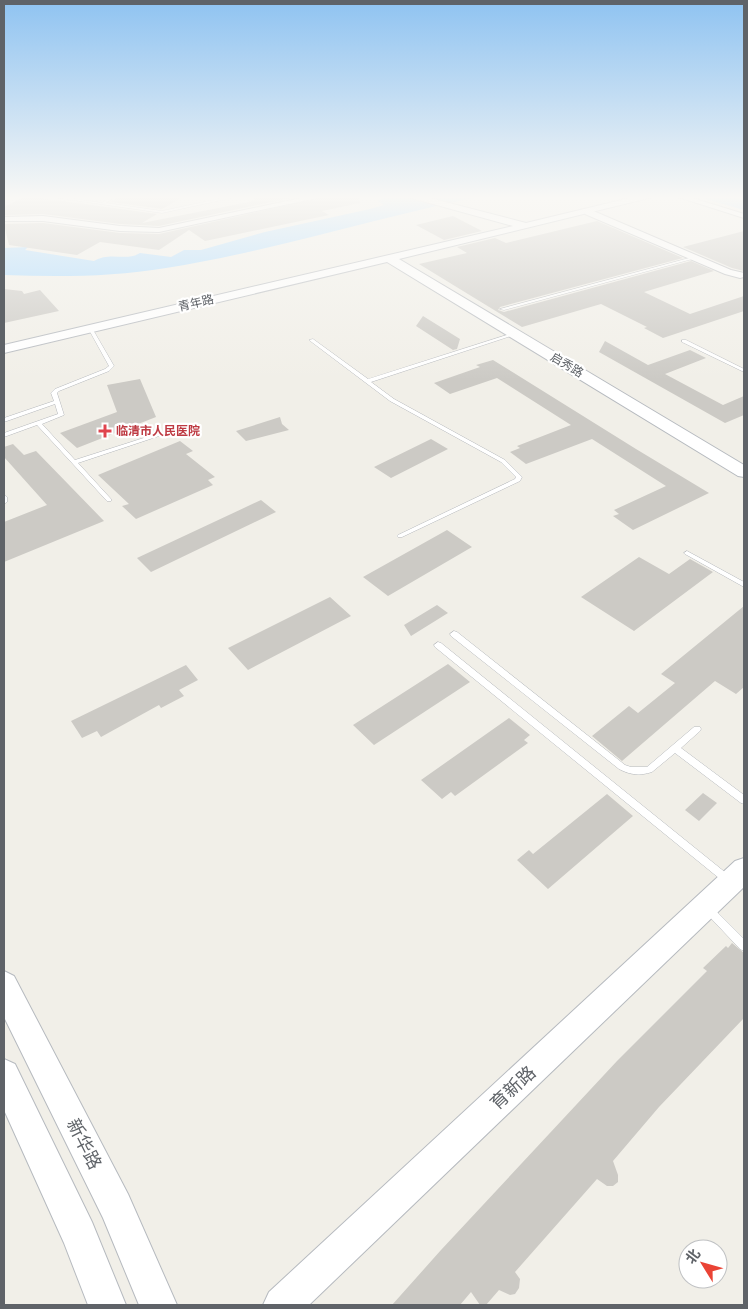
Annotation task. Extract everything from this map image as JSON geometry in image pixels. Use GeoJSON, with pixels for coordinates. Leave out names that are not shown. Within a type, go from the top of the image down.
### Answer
{"type":"FeatureCollection","features":[{"type":"Feature","properties":{"kind":"street","name":"青年路"},"geometry":{"type":"LineString","coordinates":[[4,348],[393,257]]}},
{"type":"Feature","properties":{"kind":"street","name":"启秀路"},"geometry":{"type":"LineString","coordinates":[[389,258],[744,472]]}},
{"type":"Feature","properties":{"kind":"street"},"geometry":{"type":"LineString","coordinates":[[694,258],[734,275],[744,274]]}},
{"type":"Feature","properties":{"kind":"street","name":"育新路"},"geometry":{"type":"LineString","coordinates":[[282,1305],[738,876]]}},
{"type":"Feature","properties":{"kind":"street","name":"新华路"},"geometry":{"type":"LineString","coordinates":[[4,986],[116,1206],[158,1305]]}},
{"type":"Feature","properties":{"kind":"street"},"geometry":{"type":"LineString","coordinates":[[4,1075],[79,1235],[107,1305]]}},
{"type":"Feature","properties":{"kind":"lane"},"geometry":{"type":"LineString","coordinates":[[502,309],[694,258]]}},
{"type":"Feature","properties":{"kind":"lane"},"geometry":{"type":"LineString","coordinates":[[4,435],[61,415],[54,393],[57,390],[112,366],[90,328]]}},
{"type":"Feature","properties":{"kind":"lane"},"geometry":{"type":"LineString","coordinates":[[368,381],[515,334]]}},
{"type":"Feature","properties":{"kind":"lane"},"geometry":{"type":"LineString","coordinates":[[311,340],[392,400],[503,461],[519,477],[518,480],[400,536]]}},
{"type":"Feature","properties":{"kind":"lane"},"geometry":{"type":"LineString","coordinates":[[684,341],[744,371]]}},
{"type":"Feature","properties":{"kind":"lane"},"geometry":{"type":"LineString","coordinates":[[4,420],[57,402]]}},
{"type":"Feature","properties":{"kind":"lane"},"geometry":{"type":"LineString","coordinates":[[38,423],[109,500]]}},
{"type":"Feature","properties":{"kind":"lane"},"geometry":{"type":"LineString","coordinates":[[74,462],[180,428]]}},
{"type":"Feature","properties":{"kind":"lane"},"geometry":{"type":"LineString","coordinates":[[4,497],[4,502]]}},
{"type":"Feature","properties":{"kind":"lane"},"geometry":{"type":"LineString","coordinates":[[687,553],[744,585]]}},
{"type":"Feature","properties":{"kind":"lane"},"geometry":{"type":"LineString","coordinates":[[454,634],[622,767],[630,771],[649,770],[697,729]]}},
{"type":"Feature","properties":{"kind":"lane"},"geometry":{"type":"LineString","coordinates":[[438,645],[738,876]]}},
{"type":"Feature","properties":{"kind":"lane"},"geometry":{"type":"LineString","coordinates":[[674,748],[744,800]]}},
{"type":"Feature","properties":{"kind":"lane"},"geometry":{"type":"LineString","coordinates":[[706,907],[744,946]]}},
{"type":"Feature","properties":{"kind":"water"},"geometry":{"type":"Polygon","coordinates":[[[4,257],[69,257],[94,261],[100,258],[226,257],[126,273],[85,276],[4,275],[4,257]]]}},
{"type":"Feature","properties":{"kind":"building"},"geometry":{"type":"Polygon","coordinates":[[[449,257],[681,257],[683,258],[500,307],[498,310],[504,312],[691,261],[714,271],[644,292],[690,314],[744,296],[744,311],[663,338],[644,328],[647,327],[601,304],[522,327],[419,264],[449,257]]]}},
{"type":"Feature","properties":{"kind":"building"},"geometry":{"type":"Polygon","coordinates":[[[707,257],[744,257],[744,271],[707,257]]]}},
{"type":"Feature","properties":{"kind":"building"},"geometry":{"type":"Polygon","coordinates":[[[4,289],[22,291],[24,294],[40,290],[59,311],[4,323],[4,289]]]}},
{"type":"Feature","properties":{"kind":"building"},"geometry":{"type":"Polygon","coordinates":[[[423,316],[460,339],[457,349],[453,350],[416,326],[423,316]]]}},
{"type":"Feature","properties":{"kind":"building"},"geometry":{"type":"Polygon","coordinates":[[[605,341],[648,365],[690,350],[706,358],[665,374],[723,405],[744,396],[744,415],[725,423],[599,352],[605,341]]]}},
{"type":"Feature","properties":{"kind":"building"},"geometry":{"type":"Polygon","coordinates":[[[493,360],[709,493],[633,530],[613,516],[619,514],[614,510],[666,486],[592,439],[526,464],[510,452],[520,448],[517,446],[571,425],[497,378],[450,394],[434,383],[480,367],[476,365],[493,360]]]}},
{"type":"Feature","properties":{"kind":"building"},"geometry":{"type":"Polygon","coordinates":[[[140,379],[156,417],[77,448],[60,433],[117,412],[107,385],[140,379]]]}},
{"type":"Feature","properties":{"kind":"building"},"geometry":{"type":"Polygon","coordinates":[[[280,417],[282,424],[289,430],[246,441],[236,431],[280,417]]]}},
{"type":"Feature","properties":{"kind":"building"},"geometry":{"type":"Polygon","coordinates":[[[431,439],[448,449],[391,478],[374,467],[431,439]]]}},
{"type":"Feature","properties":{"kind":"building"},"geometry":{"type":"Polygon","coordinates":[[[180,441],[193,451],[186,454],[215,477],[208,480],[213,485],[136,519],[122,506],[129,504],[98,475],[180,441]]]}},
{"type":"Feature","properties":{"kind":"building"},"geometry":{"type":"Polygon","coordinates":[[[13,444],[24,455],[36,451],[104,521],[4,562],[4,522],[47,505],[4,457],[4,447],[13,444]]]}},
{"type":"Feature","properties":{"kind":"building"},"geometry":{"type":"Polygon","coordinates":[[[261,500],[276,512],[151,572],[137,558],[261,500]]]}},
{"type":"Feature","properties":{"kind":"building"},"geometry":{"type":"Polygon","coordinates":[[[447,530],[472,547],[388,596],[363,577],[447,530]]]}},
{"type":"Feature","properties":{"kind":"building"},"geometry":{"type":"Polygon","coordinates":[[[639,557],[669,574],[690,559],[713,572],[634,631],[581,597],[639,557]]]}},
{"type":"Feature","properties":{"kind":"building"},"geometry":{"type":"Polygon","coordinates":[[[330,597],[351,616],[248,670],[228,648],[330,597]]]}},
{"type":"Feature","properties":{"kind":"building"},"geometry":{"type":"Polygon","coordinates":[[[437,605],[448,613],[411,636],[404,625],[437,605]]]}},
{"type":"Feature","properties":{"kind":"building"},"geometry":{"type":"Polygon","coordinates":[[[744,606],[744,687],[736,694],[715,681],[622,761],[592,736],[629,706],[638,713],[675,683],[661,674],[744,606]]]}},
{"type":"Feature","properties":{"kind":"building"},"geometry":{"type":"Polygon","coordinates":[[[448,664],[470,682],[374,745],[353,725],[448,664]]]}},
{"type":"Feature","properties":{"kind":"building"},"geometry":{"type":"Polygon","coordinates":[[[186,665],[198,680],[179,690],[184,696],[161,708],[159,705],[101,737],[97,731],[82,738],[71,721],[186,665]]]}},
{"type":"Feature","properties":{"kind":"building"},"geometry":{"type":"Polygon","coordinates":[[[509,718],[530,735],[524,740],[528,743],[455,796],[451,792],[442,799],[421,780],[509,718]]]}},
{"type":"Feature","properties":{"kind":"building"},"geometry":{"type":"Polygon","coordinates":[[[703,793],[717,803],[699,821],[685,810],[703,793]]]}},
{"type":"Feature","properties":{"kind":"building"},"geometry":{"type":"Polygon","coordinates":[[[607,794],[633,816],[548,889],[517,860],[529,850],[533,854],[607,794]]]}},
{"type":"Feature","properties":{"kind":"building"},"geometry":{"type":"Polygon","coordinates":[[[732,943],[744,953],[744,1018],[659,1107],[613,1161],[618,1175],[618,1182],[613,1186],[607,1186],[597,1179],[515,1272],[520,1279],[519,1288],[515,1294],[510,1295],[499,1290],[486,1305],[480,1305],[471,1292],[460,1305],[392,1305],[617,1061],[707,971],[703,968],[726,946],[728,948],[732,943]]]}},
{"type":"Feature","properties":{"kind":"place","name":"临清市人民医院"},"geometry":{"type":"Point","coordinates":[105,431]}}]}
